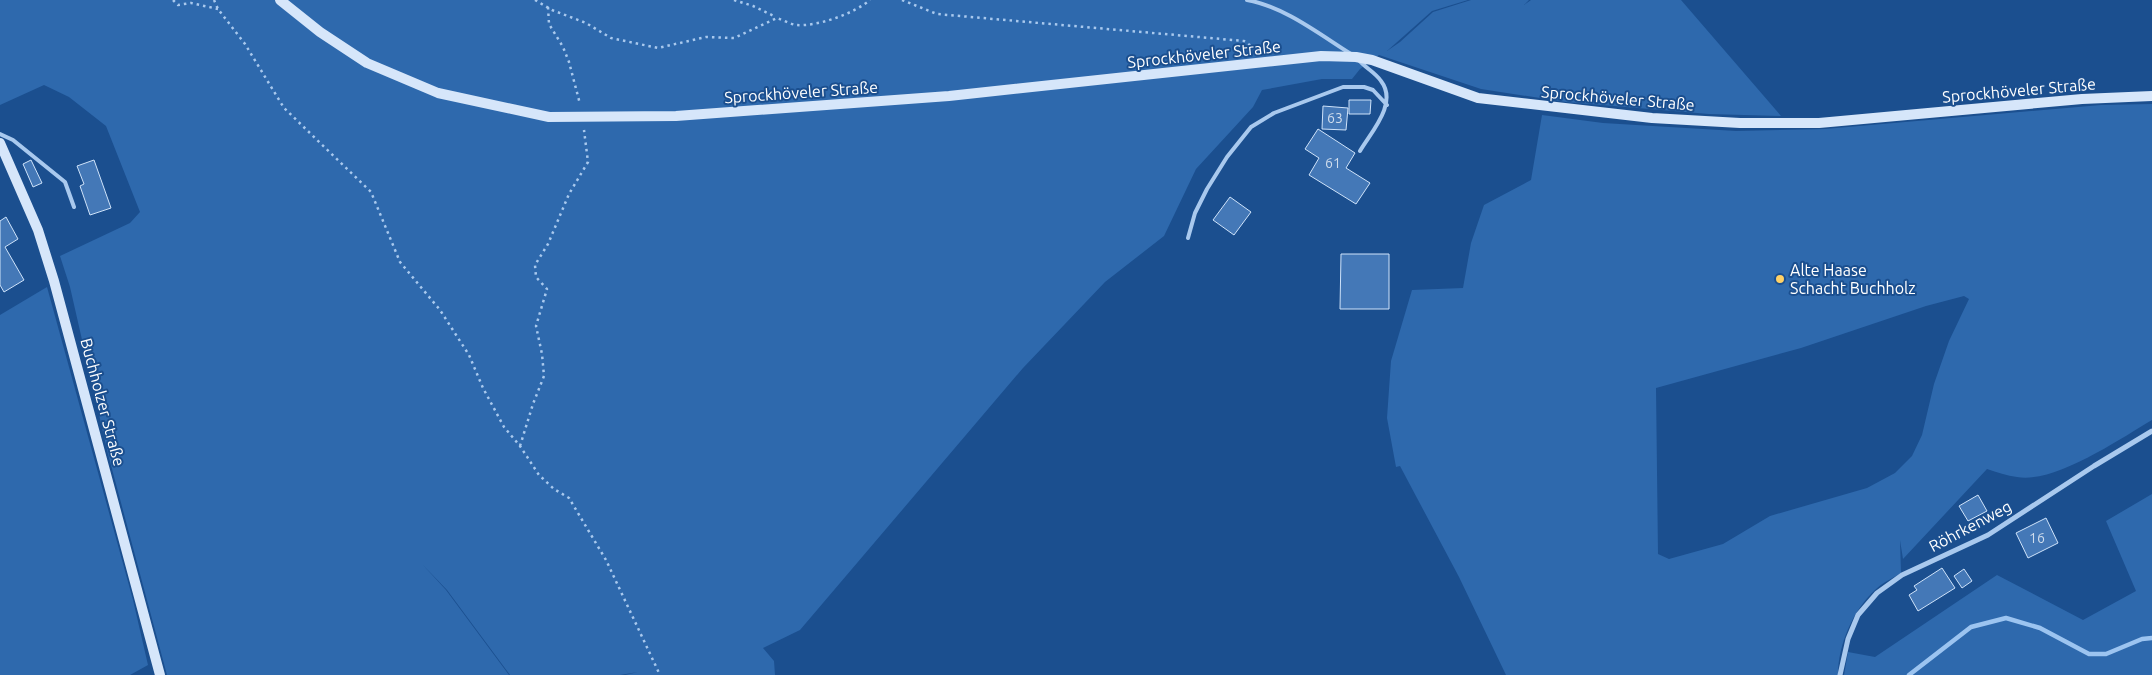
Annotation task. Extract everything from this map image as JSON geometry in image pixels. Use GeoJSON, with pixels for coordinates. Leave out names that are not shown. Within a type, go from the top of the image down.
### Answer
{"type":"FeatureCollection","features":[{"type":"Feature","properties":{"kind":"street","name":"Sprockhöveler Straße"},"geometry":{"type":"LineString","coordinates":[[280,0],[320,32],[367,63],[438,93],[549,117],[676,116],[949,96],[1322,56],[1356,57],[1372,60],[1478,98],[1652,118],[1740,123],[1819,123],[2082,99],[2152,96]]}},
{"type":"Feature","properties":{"kind":"street","name":"Buchholzer Straße"},"geometry":{"type":"LineString","coordinates":[[0,143],[38,230],[54,281],[160,675]]}},
{"type":"Feature","properties":{"kind":"street","name":"Röhrkenweg"},"geometry":{"type":"LineString","coordinates":[[1840,675],[1848,639],[1858,614],[1877,593],[1902,575],[1988,535],[2094,466],[2152,431]]}},
{"type":"Feature","properties":{"kind":"lane"},"geometry":{"type":"LineString","coordinates":[[1247,0],[1262,3],[1304,24],[1356,57],[1364,67],[1380,79],[1388,92],[1387,105],[1360,151]]}},
{"type":"Feature","properties":{"kind":"lane"},"geometry":{"type":"LineString","coordinates":[[1188,238],[1195,213],[1207,189],[1227,157],[1251,127],[1274,113],[1343,87],[1364,87],[1373,90],[1387,105]]}},
{"type":"Feature","properties":{"kind":"lane"},"geometry":{"type":"LineString","coordinates":[[0,134],[13,140],[65,182],[74,207]]}},
{"type":"Feature","properties":{"kind":"path"},"geometry":{"type":"LineString","coordinates":[[173,0],[178,5],[196,4],[218,9]]}},
{"type":"Feature","properties":{"kind":"path"},"geometry":{"type":"LineString","coordinates":[[214,0],[218,9],[245,44],[284,108],[371,192],[400,262],[440,310],[468,355],[482,388],[504,427],[520,446],[539,475],[554,489],[569,498],[606,560],[660,675]]}},
{"type":"Feature","properties":{"kind":"path"},"geometry":{"type":"LineString","coordinates":[[535,0],[586,23],[612,38],[658,48],[706,38],[734,38],[778,18]]}},
{"type":"Feature","properties":{"kind":"path"},"geometry":{"type":"LineString","coordinates":[[539,0],[542,4]]}},
{"type":"Feature","properties":{"kind":"path"},"geometry":{"type":"LineString","coordinates":[[734,0],[753,6],[794,25],[807,25],[855,10],[870,0]]}},
{"type":"Feature","properties":{"kind":"path"},"geometry":{"type":"LineString","coordinates":[[902,0],[937,14],[1244,41],[1272,61]]}},
{"type":"Feature","properties":{"kind":"path"},"geometry":{"type":"LineString","coordinates":[[520,446],[532,404],[544,376],[542,354],[536,326],[547,289],[536,277],[535,265],[548,244],[569,194],[588,162],[583,116],[569,62],[563,47],[549,24],[548,7]]}},
{"type":"Feature","properties":{"kind":"shaded area"},"geometry":{"type":"Polygon","coordinates":[[[0,0],[1468,0],[1432,11],[1387,51],[1400,42],[1433,12],[1471,0],[1529,0],[1524,5],[1531,0],[1681,0],[1781,116],[1709,114],[1566,102],[1481,89],[1379,55],[1360,69],[1352,79],[1322,79],[1262,90],[1253,107],[1196,169],[1164,236],[1105,282],[1023,368],[800,630],[763,648],[774,661],[775,675],[625,675],[638,672],[620,675],[510,675],[447,590],[422,564],[446,590],[509,675],[167,675],[108,454],[70,287],[60,256],[130,223],[140,212],[106,126],[69,97],[44,85],[0,105],[0,0]]]}},
{"type":"Feature","properties":{"kind":"shaded area"},"geometry":{"type":"Polygon","coordinates":[[[2152,104],[2152,420],[2086,458],[2049,474],[2017,477],[1987,469],[1903,559],[1900,540],[1901,573],[1878,587],[1860,608],[1844,640],[1838,675],[1506,675],[1459,577],[1400,466],[1396,467],[1387,418],[1391,361],[1412,290],[1463,288],[1471,243],[1484,205],[1531,180],[1542,115],[1603,123],[1736,131],[1825,129],[2101,105],[2152,104]],[[1964,296],[1926,306],[1801,348],[1656,388],[1658,554],[1669,559],[1723,544],[1770,516],[1867,488],[1895,473],[1912,456],[1922,435],[1934,384],[1949,341],[1969,299],[1964,296]]]}},
{"type":"Feature","properties":{"kind":"shaded area"},"geometry":{"type":"Polygon","coordinates":[[[47,287],[133,600],[148,665],[130,675],[0,675],[0,315],[47,287]]]}},
{"type":"Feature","properties":{"kind":"shaded area"},"geometry":{"type":"Polygon","coordinates":[[[2152,494],[2152,675],[1844,675],[1848,652],[1875,657],[1997,575],[2083,620],[2136,591],[2106,521],[2152,494]]]}},
{"type":"Feature","properties":{"kind":"building"},"geometry":{"type":"Polygon","coordinates":[[[1349,100],[1371,100],[1370,114],[1349,114],[1349,100]]]}},
{"type":"Feature","properties":{"kind":"building"},"geometry":{"type":"Polygon","coordinates":[[[1323,106],[1348,108],[1346,130],[1322,129],[1323,106]]]}},
{"type":"Feature","properties":{"kind":"building"},"geometry":{"type":"Polygon","coordinates":[[[1318,129],[1355,153],[1346,168],[1370,183],[1356,204],[1309,175],[1319,158],[1305,149],[1318,129]]]}},
{"type":"Feature","properties":{"kind":"building"},"geometry":{"type":"Polygon","coordinates":[[[31,160],[42,183],[33,187],[23,164],[31,160]]]}},
{"type":"Feature","properties":{"kind":"building"},"geometry":{"type":"Polygon","coordinates":[[[94,160],[111,208],[90,215],[80,186],[84,184],[77,166],[94,160]]]}},
{"type":"Feature","properties":{"kind":"building"},"geometry":{"type":"Polygon","coordinates":[[[1230,197],[1251,212],[1234,235],[1213,220],[1230,197]]]}},
{"type":"Feature","properties":{"kind":"building"},"geometry":{"type":"Polygon","coordinates":[[[6,217],[18,239],[5,247],[24,280],[4,292],[0,285],[0,221],[6,217]]]}},
{"type":"Feature","properties":{"kind":"building"},"geometry":{"type":"Polygon","coordinates":[[[1341,254],[1389,254],[1389,309],[1340,309],[1341,254]]]}},
{"type":"Feature","properties":{"kind":"building"},"geometry":{"type":"Polygon","coordinates":[[[1978,495],[1987,511],[1968,521],[1959,506],[1978,495]]]}},
{"type":"Feature","properties":{"kind":"building"},"geometry":{"type":"Polygon","coordinates":[[[2046,518],[2058,543],[2028,558],[2016,533],[2046,518]]]}},
{"type":"Feature","properties":{"kind":"building"},"geometry":{"type":"Polygon","coordinates":[[[1942,568],[1955,588],[1918,611],[1909,595],[1917,590],[1914,586],[1942,568]]]}},
{"type":"Feature","properties":{"kind":"building"},"geometry":{"type":"Polygon","coordinates":[[[1964,569],[1972,581],[1962,588],[1954,576],[1964,569]]]}},
{"type":"Feature","properties":{"kind":"waterway"},"geometry":{"type":"LineString","coordinates":[[1909,675],[1971,627],[2006,618],[2040,628],[2089,654],[2106,654],[2142,639],[2152,638]]}},
{"type":"Feature","properties":{"kind":"place","name":"Alte Haase Schacht Buchholz"},"geometry":{"type":"Point","coordinates":[1780,279]}}]}
